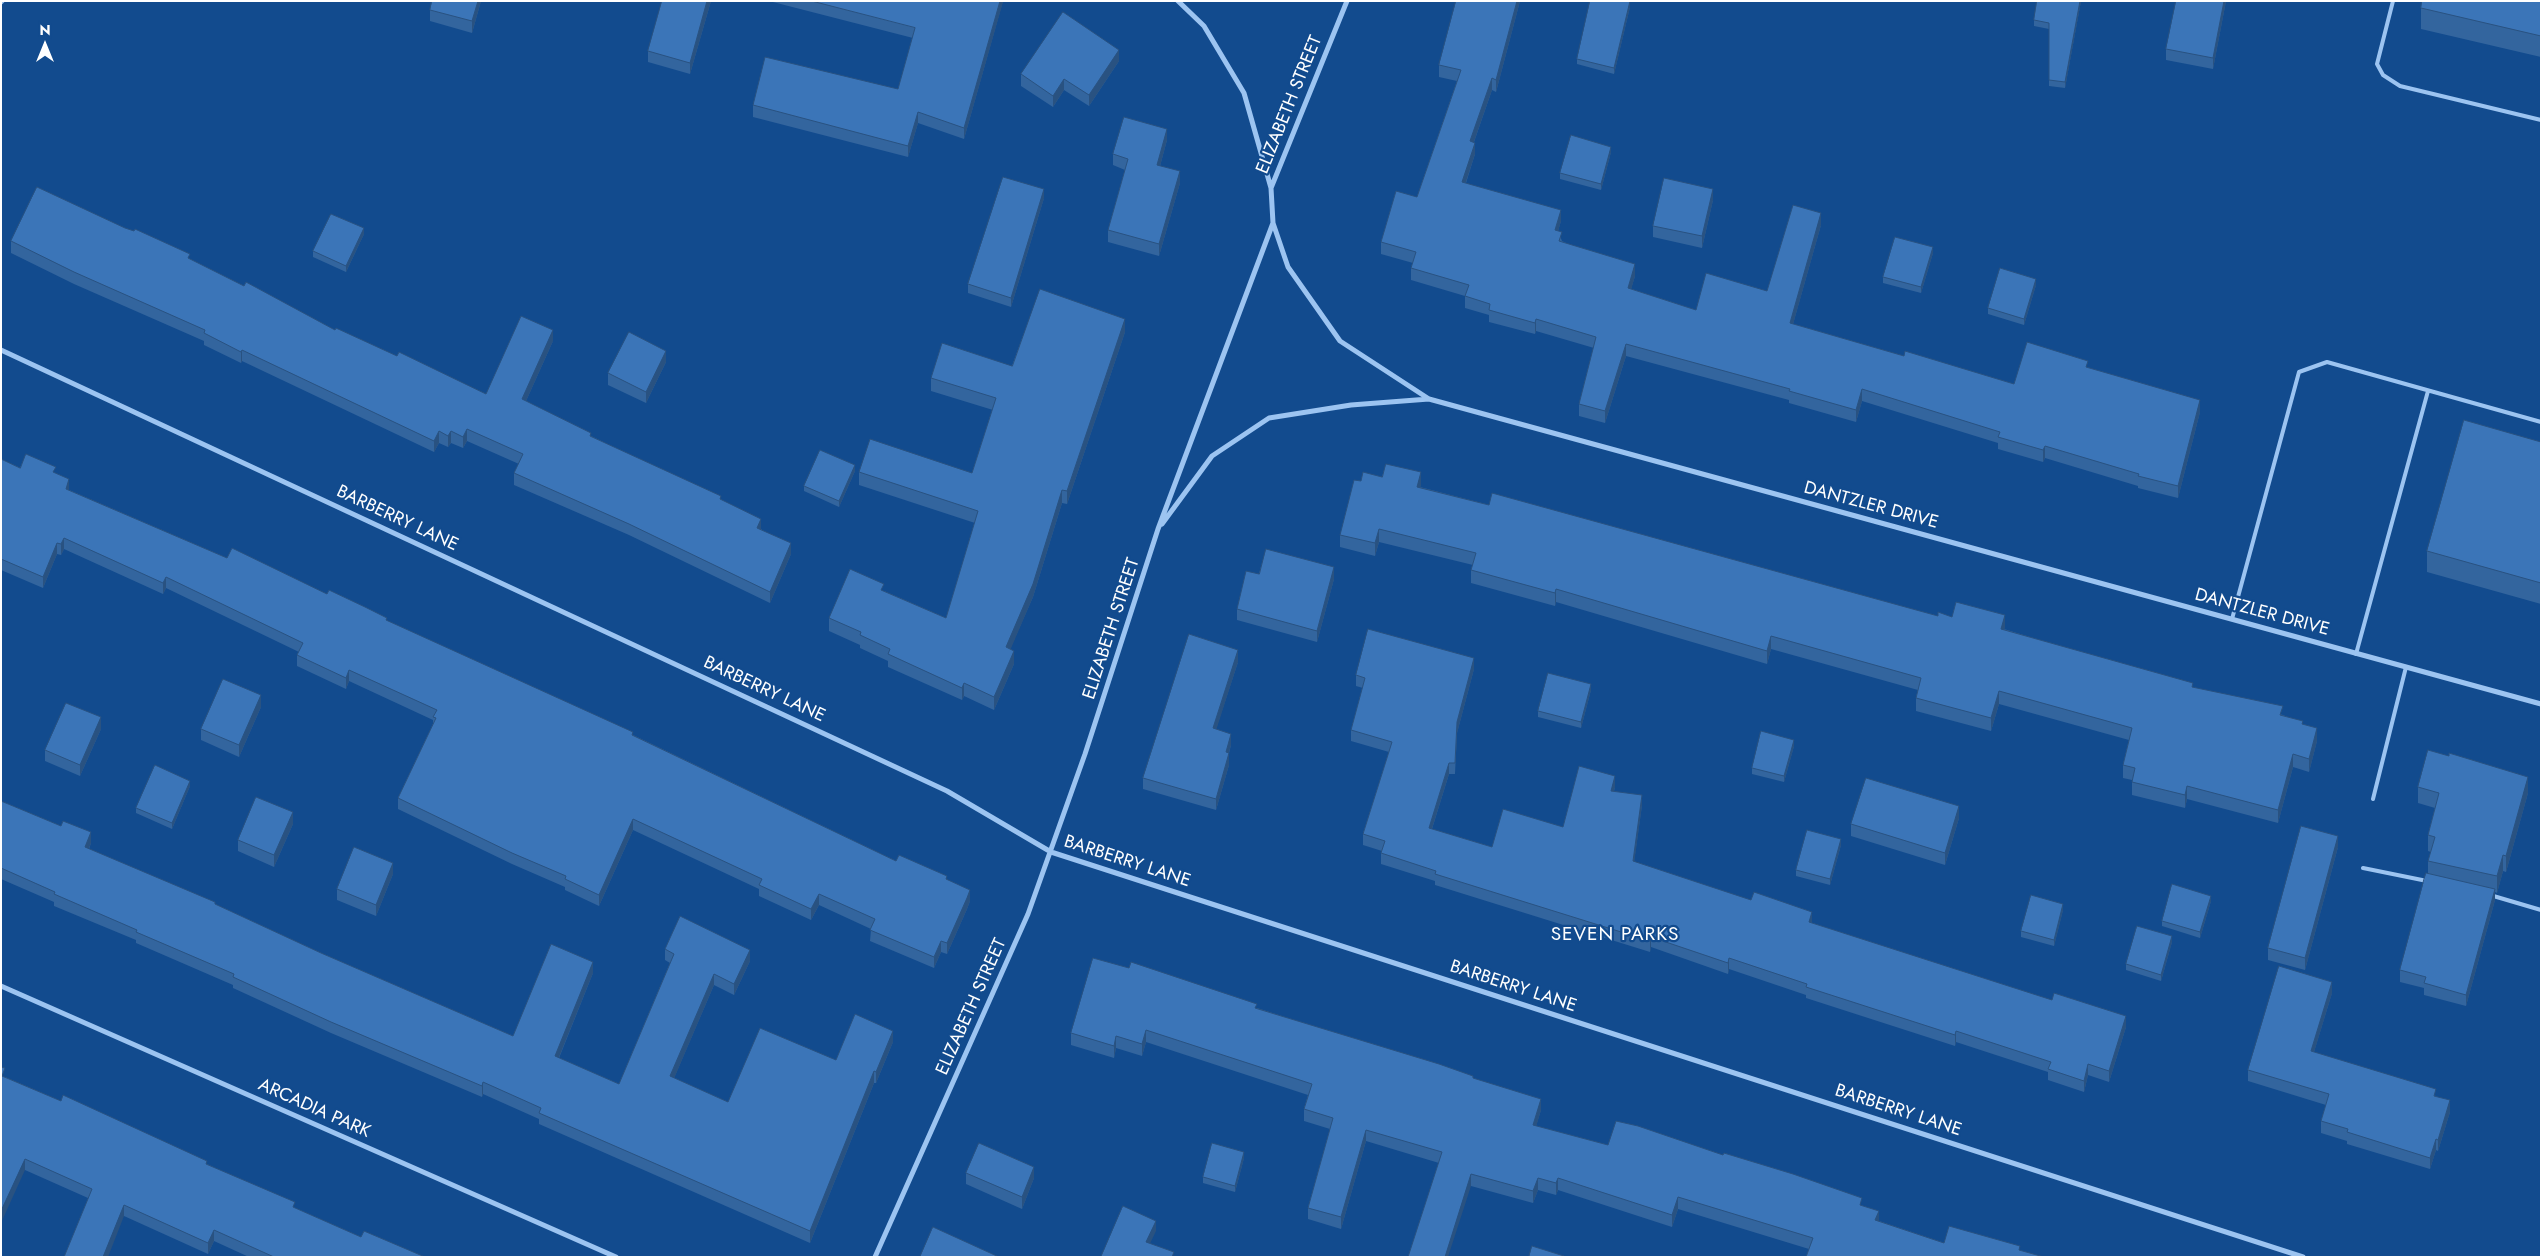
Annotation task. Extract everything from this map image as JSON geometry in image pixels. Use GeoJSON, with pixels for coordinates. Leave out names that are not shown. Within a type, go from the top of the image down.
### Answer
{"type":"FeatureCollection","features":[{"type":"Feature","properties":{"kind":"street"},"geometry":{"type":"LineString","coordinates":[[1178,1],[1204,26],[1244,93],[1271,188]]}},
{"type":"Feature","properties":{"kind":"street","name":"ELIZABETH STREET"},"geometry":{"type":"LineString","coordinates":[[875,1257],[1028,914],[1085,754],[1158,529],[1273,224],[1271,188],[1347,1]]}},
{"type":"Feature","properties":{"kind":"street","name":"DANTZLER DRIVE"},"geometry":{"type":"LineString","coordinates":[[1273,224],[1288,267],[1340,341],[1430,399],[2541,704]]}},
{"type":"Feature","properties":{"kind":"street","name":"BARBERRY LANE"},"geometry":{"type":"LineString","coordinates":[[1,350],[947,791],[1050,852],[2303,1257]]}},
{"type":"Feature","properties":{"kind":"street"},"geometry":{"type":"LineString","coordinates":[[1158,529],[1212,456],[1269,418],[1351,405],[1430,399]]}},
{"type":"Feature","properties":{"kind":"street","name":"ARCADIA PARK"},"geometry":{"type":"LineString","coordinates":[[1,986],[616,1257]]}},
{"type":"Feature","properties":{"kind":"lane"},"geometry":{"type":"LineString","coordinates":[[2393,1],[2377,64],[2383,75],[2400,86],[2541,120]]}},
{"type":"Feature","properties":{"kind":"lane"},"geometry":{"type":"LineString","coordinates":[[2232,619],[2299,372],[2326,362],[2541,422]]}},
{"type":"Feature","properties":{"kind":"lane"},"geometry":{"type":"LineString","coordinates":[[2356,654],[2428,391]]}},
{"type":"Feature","properties":{"kind":"lane"},"geometry":{"type":"LineString","coordinates":[[2373,799],[2406,667]]}},
{"type":"Feature","properties":{"kind":"lane"},"geometry":{"type":"LineString","coordinates":[[2364,868],[2429,882]]}},
{"type":"Feature","properties":{"kind":"lane"},"geometry":{"type":"LineString","coordinates":[[2486,893],[2541,910]]}},
{"type":"Feature","properties":{"kind":"building"},"geometry":{"type":"Polygon","coordinates":[[[432,1],[478,1],[472,21],[430,10],[432,1]]]}},
{"type":"Feature","properties":{"kind":"building"},"geometry":{"type":"Polygon","coordinates":[[[662,1],[707,1],[690,63],[648,51],[662,1]]]}},
{"type":"Feature","properties":{"kind":"building"},"geometry":{"type":"Polygon","coordinates":[[[812,1],[1000,1],[964,128],[918,112],[908,146],[753,105],[765,57],[898,89],[915,28],[812,1]]]}},
{"type":"Feature","properties":{"kind":"building"},"geometry":{"type":"Polygon","coordinates":[[[1456,1],[1517,1],[1496,80],[1492,78],[1470,141],[1475,143],[1462,182],[1561,210],[1555,230],[1562,232],[1559,241],[1635,264],[1628,288],[1696,310],[1706,273],[1767,291],[1793,205],[1821,213],[1790,323],[1904,356],[1905,351],[2014,384],[2027,342],[2088,361],[2086,367],[2200,400],[2178,486],[2138,476],[2139,474],[2045,446],[2043,450],[1998,437],[2000,432],[1862,389],[1856,410],[1789,391],[1790,389],[1626,344],[1605,411],[1579,404],[1596,337],[1536,319],[1535,323],[1489,310],[1490,304],[1465,296],[1469,285],[1411,268],[1416,252],[1381,242],[1396,191],[1417,197],[1461,70],[1439,65],[1456,1]]]}},
{"type":"Feature","properties":{"kind":"building"},"geometry":{"type":"Polygon","coordinates":[[[1590,1],[1630,1],[1614,68],[1577,59],[1590,1]]]}},
{"type":"Feature","properties":{"kind":"building"},"geometry":{"type":"Polygon","coordinates":[[[2037,1],[2080,1],[2065,82],[2049,80],[2049,23],[2034,20],[2037,1]]]}},
{"type":"Feature","properties":{"kind":"building"},"geometry":{"type":"Polygon","coordinates":[[[2176,1],[2224,1],[2213,58],[2166,49],[2176,1]]]}},
{"type":"Feature","properties":{"kind":"building"},"geometry":{"type":"Polygon","coordinates":[[[2422,1],[2541,1],[2541,36],[2421,8],[2422,1]]]}},
{"type":"Feature","properties":{"kind":"building"},"geometry":{"type":"Polygon","coordinates":[[[1063,12],[1119,50],[1089,95],[1064,79],[1053,96],[1021,74],[1063,12]]]}},
{"type":"Feature","properties":{"kind":"building"},"geometry":{"type":"Polygon","coordinates":[[[1124,117],[1167,129],[1157,165],[1180,171],[1159,244],[1108,230],[1128,159],[1113,154],[1124,117]]]}},
{"type":"Feature","properties":{"kind":"building"},"geometry":{"type":"Polygon","coordinates":[[[1571,135],[1611,147],[1601,184],[1560,173],[1571,135]]]}},
{"type":"Feature","properties":{"kind":"building"},"geometry":{"type":"Polygon","coordinates":[[[1003,177],[1044,189],[1011,298],[968,284],[1003,177]]]}},
{"type":"Feature","properties":{"kind":"building"},"geometry":{"type":"Polygon","coordinates":[[[1664,178],[1713,189],[1702,236],[1653,226],[1664,178]]]}},
{"type":"Feature","properties":{"kind":"building"},"geometry":{"type":"Polygon","coordinates":[[[37,187],[125,228],[134,231],[135,229],[190,254],[188,258],[244,286],[246,282],[335,330],[336,328],[397,356],[399,352],[486,394],[521,316],[553,330],[522,399],[591,433],[590,436],[721,496],[720,499],[761,519],[757,528],[791,543],[770,592],[629,524],[514,473],[523,454],[467,429],[463,437],[451,431],[448,436],[439,431],[434,441],[242,350],[241,352],[204,333],[205,330],[74,272],[11,241],[37,187]]]}},
{"type":"Feature","properties":{"kind":"building"},"geometry":{"type":"Polygon","coordinates":[[[331,214],[364,228],[346,266],[313,251],[331,214]]]}},
{"type":"Feature","properties":{"kind":"building"},"geometry":{"type":"Polygon","coordinates":[[[1895,237],[1933,247],[1921,287],[1883,277],[1895,237]]]}},
{"type":"Feature","properties":{"kind":"building"},"geometry":{"type":"Polygon","coordinates":[[[2000,268],[2036,279],[2024,319],[1988,308],[2000,268]]]}},
{"type":"Feature","properties":{"kind":"building"},"geometry":{"type":"Polygon","coordinates":[[[1040,289],[1125,319],[1067,491],[1062,490],[1033,584],[1006,647],[1014,651],[994,697],[964,683],[962,688],[888,654],[890,649],[860,635],[861,632],[829,618],[850,569],[884,584],[881,590],[946,618],[978,511],[859,472],[870,439],[972,473],[996,398],[931,378],[942,343],[1012,366],[1040,289]]]}},
{"type":"Feature","properties":{"kind":"building"},"geometry":{"type":"Polygon","coordinates":[[[629,332],[666,351],[646,392],[608,373],[629,332]]]}},
{"type":"Feature","properties":{"kind":"building"},"geometry":{"type":"Polygon","coordinates":[[[2464,420],[2541,442],[2541,583],[2427,551],[2464,420]]]}},
{"type":"Feature","properties":{"kind":"building"},"geometry":{"type":"Polygon","coordinates":[[[820,450],[855,465],[839,501],[804,486],[820,450]]]}},
{"type":"Feature","properties":{"kind":"building"},"geometry":{"type":"Polygon","coordinates":[[[26,454],[56,467],[53,472],[69,479],[66,489],[227,558],[232,548],[327,594],[329,590],[387,618],[386,620],[633,732],[632,735],[896,861],[899,855],[947,876],[946,879],[970,890],[947,943],[941,941],[934,957],[870,930],[875,919],[819,894],[811,909],[759,885],[762,879],[633,819],[599,895],[565,879],[566,876],[512,853],[398,798],[436,718],[433,717],[437,710],[349,670],[346,678],[297,655],[303,643],[166,577],[163,583],[64,538],[61,544],[57,543],[43,577],[1,559],[1,459],[20,468],[26,454]]]}},
{"type":"Feature","properties":{"kind":"building"},"geometry":{"type":"Polygon","coordinates":[[[1386,464],[1421,472],[1417,487],[1489,505],[1492,493],[1938,616],[1938,612],[1952,617],[1956,602],[2005,615],[2001,629],[2193,683],[2192,687],[2283,706],[2280,715],[2303,721],[2302,724],[2317,728],[2309,759],[2293,754],[2278,810],[2187,786],[2185,795],[2132,782],[2135,768],[2123,765],[2132,728],[1999,691],[1991,718],[1916,698],[1921,678],[1771,636],[1767,651],[1556,589],[1555,593],[1471,570],[1476,553],[1379,529],[1375,543],[1340,535],[1354,480],[1361,481],[1363,472],[1382,477],[1386,464]]]}},
{"type":"Feature","properties":{"kind":"building"},"geometry":{"type":"Polygon","coordinates":[[[1266,549],[1334,567],[1317,631],[1237,609],[1246,571],[1259,574],[1266,549]]]}},
{"type":"Feature","properties":{"kind":"building"},"geometry":{"type":"Polygon","coordinates":[[[1368,629],[1474,658],[1457,722],[1455,763],[1449,763],[1429,828],[1492,847],[1503,809],[1563,827],[1579,766],[1615,776],[1611,791],[1642,795],[1633,861],[1751,900],[1754,892],[1812,912],[1809,922],[2052,1000],[2054,993],[2126,1016],[2109,1071],[2088,1064],[2084,1081],[2048,1069],[2051,1062],[1956,1031],[1955,1035],[1806,987],[1807,984],[1729,958],[1728,963],[1651,937],[1650,941],[1435,874],[1436,871],[1381,853],[1385,841],[1363,834],[1392,742],[1351,730],[1365,678],[1356,675],[1368,629]]]}},
{"type":"Feature","properties":{"kind":"building"},"geometry":{"type":"Polygon","coordinates":[[[1189,634],[1238,650],[1213,728],[1231,734],[1226,752],[1229,753],[1216,799],[1143,778],[1189,634]]]}},
{"type":"Feature","properties":{"kind":"building"},"geometry":{"type":"Polygon","coordinates":[[[1548,673],[1591,684],[1581,722],[1538,711],[1548,673]]]}},
{"type":"Feature","properties":{"kind":"building"},"geometry":{"type":"Polygon","coordinates":[[[223,679],[261,695],[239,745],[201,729],[223,679]]]}},
{"type":"Feature","properties":{"kind":"building"},"geometry":{"type":"Polygon","coordinates":[[[66,703],[101,717],[80,765],[45,750],[66,703]]]}},
{"type":"Feature","properties":{"kind":"building"},"geometry":{"type":"Polygon","coordinates":[[[1761,731],[1794,740],[1784,776],[1752,768],[1761,731]]]}},
{"type":"Feature","properties":{"kind":"building"},"geometry":{"type":"Polygon","coordinates":[[[2428,750],[2449,756],[2449,753],[2528,777],[2506,856],[2503,855],[2497,876],[2428,861],[2435,837],[2428,835],[2439,793],[2418,787],[2428,750]]]}},
{"type":"Feature","properties":{"kind":"building"},"geometry":{"type":"Polygon","coordinates":[[[155,765],[190,781],[172,823],[136,808],[155,765]]]}},
{"type":"Feature","properties":{"kind":"building"},"geometry":{"type":"Polygon","coordinates":[[[1866,778],[1959,806],[1945,853],[1851,824],[1866,778]]]}},
{"type":"Feature","properties":{"kind":"building"},"geometry":{"type":"Polygon","coordinates":[[[256,797],[293,812],[274,855],[238,840],[256,797]]]}},
{"type":"Feature","properties":{"kind":"building"},"geometry":{"type":"Polygon","coordinates":[[[1,801],[61,826],[63,821],[91,832],[85,847],[215,902],[215,904],[321,953],[513,1036],[551,944],[593,962],[555,1056],[619,1084],[674,954],[665,949],[680,916],[750,950],[734,984],[714,974],[670,1076],[728,1102],[760,1028],[836,1060],[855,1014],[893,1031],[876,1072],[874,1071],[810,1231],[539,1113],[541,1108],[483,1082],[482,1086],[331,1022],[233,977],[234,974],[136,932],[137,930],[54,894],[55,892],[1,868],[1,801]]]}},
{"type":"Feature","properties":{"kind":"building"},"geometry":{"type":"Polygon","coordinates":[[[2301,826],[2338,836],[2305,958],[2268,948],[2301,826]]]}},
{"type":"Feature","properties":{"kind":"building"},"geometry":{"type":"Polygon","coordinates":[[[1807,830],[1841,839],[1830,879],[1796,870],[1807,830]]]}},
{"type":"Feature","properties":{"kind":"building"},"geometry":{"type":"Polygon","coordinates":[[[354,847],[393,863],[376,905],[337,889],[354,847]]]}},
{"type":"Feature","properties":{"kind":"building"},"geometry":{"type":"Polygon","coordinates":[[[2426,873],[2495,889],[2466,995],[2424,983],[2426,977],[2400,970],[2426,873]]]}},
{"type":"Feature","properties":{"kind":"building"},"geometry":{"type":"Polygon","coordinates":[[[2172,884],[2211,896],[2200,932],[2162,921],[2172,884]]]}},
{"type":"Feature","properties":{"kind":"building"},"geometry":{"type":"Polygon","coordinates":[[[2031,895],[2063,904],[2054,940],[2021,931],[2031,895]]]}},
{"type":"Feature","properties":{"kind":"building"},"geometry":{"type":"Polygon","coordinates":[[[2137,926],[2172,936],[2161,975],[2126,964],[2137,926]]]}},
{"type":"Feature","properties":{"kind":"building"},"geometry":{"type":"Polygon","coordinates":[[[1093,958],[1129,968],[1131,962],[1257,1004],[1255,1008],[1439,1064],[1473,1076],[1473,1078],[1541,1099],[1533,1125],[1608,1145],[1616,1121],[1638,1126],[1723,1155],[1724,1153],[1793,1174],[1862,1198],[1860,1205],[1879,1211],[1875,1220],[1944,1243],[1949,1226],[2020,1246],[2019,1250],[2044,1257],[1806,1257],[1813,1238],[1678,1197],[1672,1215],[1558,1178],[1556,1183],[1538,1178],[1533,1191],[1471,1174],[1445,1257],[1408,1257],[1442,1152],[1366,1130],[1341,1217],[1308,1208],[1333,1118],[1304,1109],[1312,1084],[1146,1030],[1142,1044],[1116,1036],[1114,1046],[1071,1033],[1093,958]]]}},
{"type":"Feature","properties":{"kind":"building"},"geometry":{"type":"Polygon","coordinates":[[[2279,966],[2332,982],[2311,1051],[2436,1089],[2434,1096],[2450,1100],[2438,1140],[2436,1139],[2430,1158],[2347,1132],[2348,1129],[2321,1121],[2329,1094],[2248,1070],[2279,966]]]}},
{"type":"Feature","properties":{"kind":"building"},"geometry":{"type":"Polygon","coordinates":[[[1,1067],[5,1068],[2,1076],[61,1101],[63,1095],[207,1161],[206,1164],[295,1202],[293,1207],[361,1237],[364,1231],[425,1257],[274,1257],[214,1230],[208,1243],[124,1205],[103,1257],[64,1257],[92,1189],[25,1159],[1,1211],[1,1067]]]}},
{"type":"Feature","properties":{"kind":"building"},"geometry":{"type":"Polygon","coordinates":[[[979,1143],[1034,1167],[1022,1197],[966,1173],[979,1143]]]}},
{"type":"Feature","properties":{"kind":"building"},"geometry":{"type":"Polygon","coordinates":[[[1212,1143],[1244,1152],[1235,1186],[1203,1177],[1212,1143]]]}},
{"type":"Feature","properties":{"kind":"building"},"geometry":{"type":"Polygon","coordinates":[[[1123,1206],[1156,1221],[1146,1242],[1174,1252],[1172,1257],[1101,1257],[1123,1206]]]}},
{"type":"Feature","properties":{"kind":"building"},"geometry":{"type":"Polygon","coordinates":[[[933,1227],[999,1257],[920,1257],[933,1227]]]}},
{"type":"Feature","properties":{"kind":"building"},"geometry":{"type":"Polygon","coordinates":[[[1532,1246],[1564,1256],[1564,1257],[1529,1257],[1532,1246]]]}},
{"type":"Feature","properties":{"kind":"district","name":"SEVEN PARKS"},"geometry":{"type":"Point","coordinates":[1615,935]}}]}
